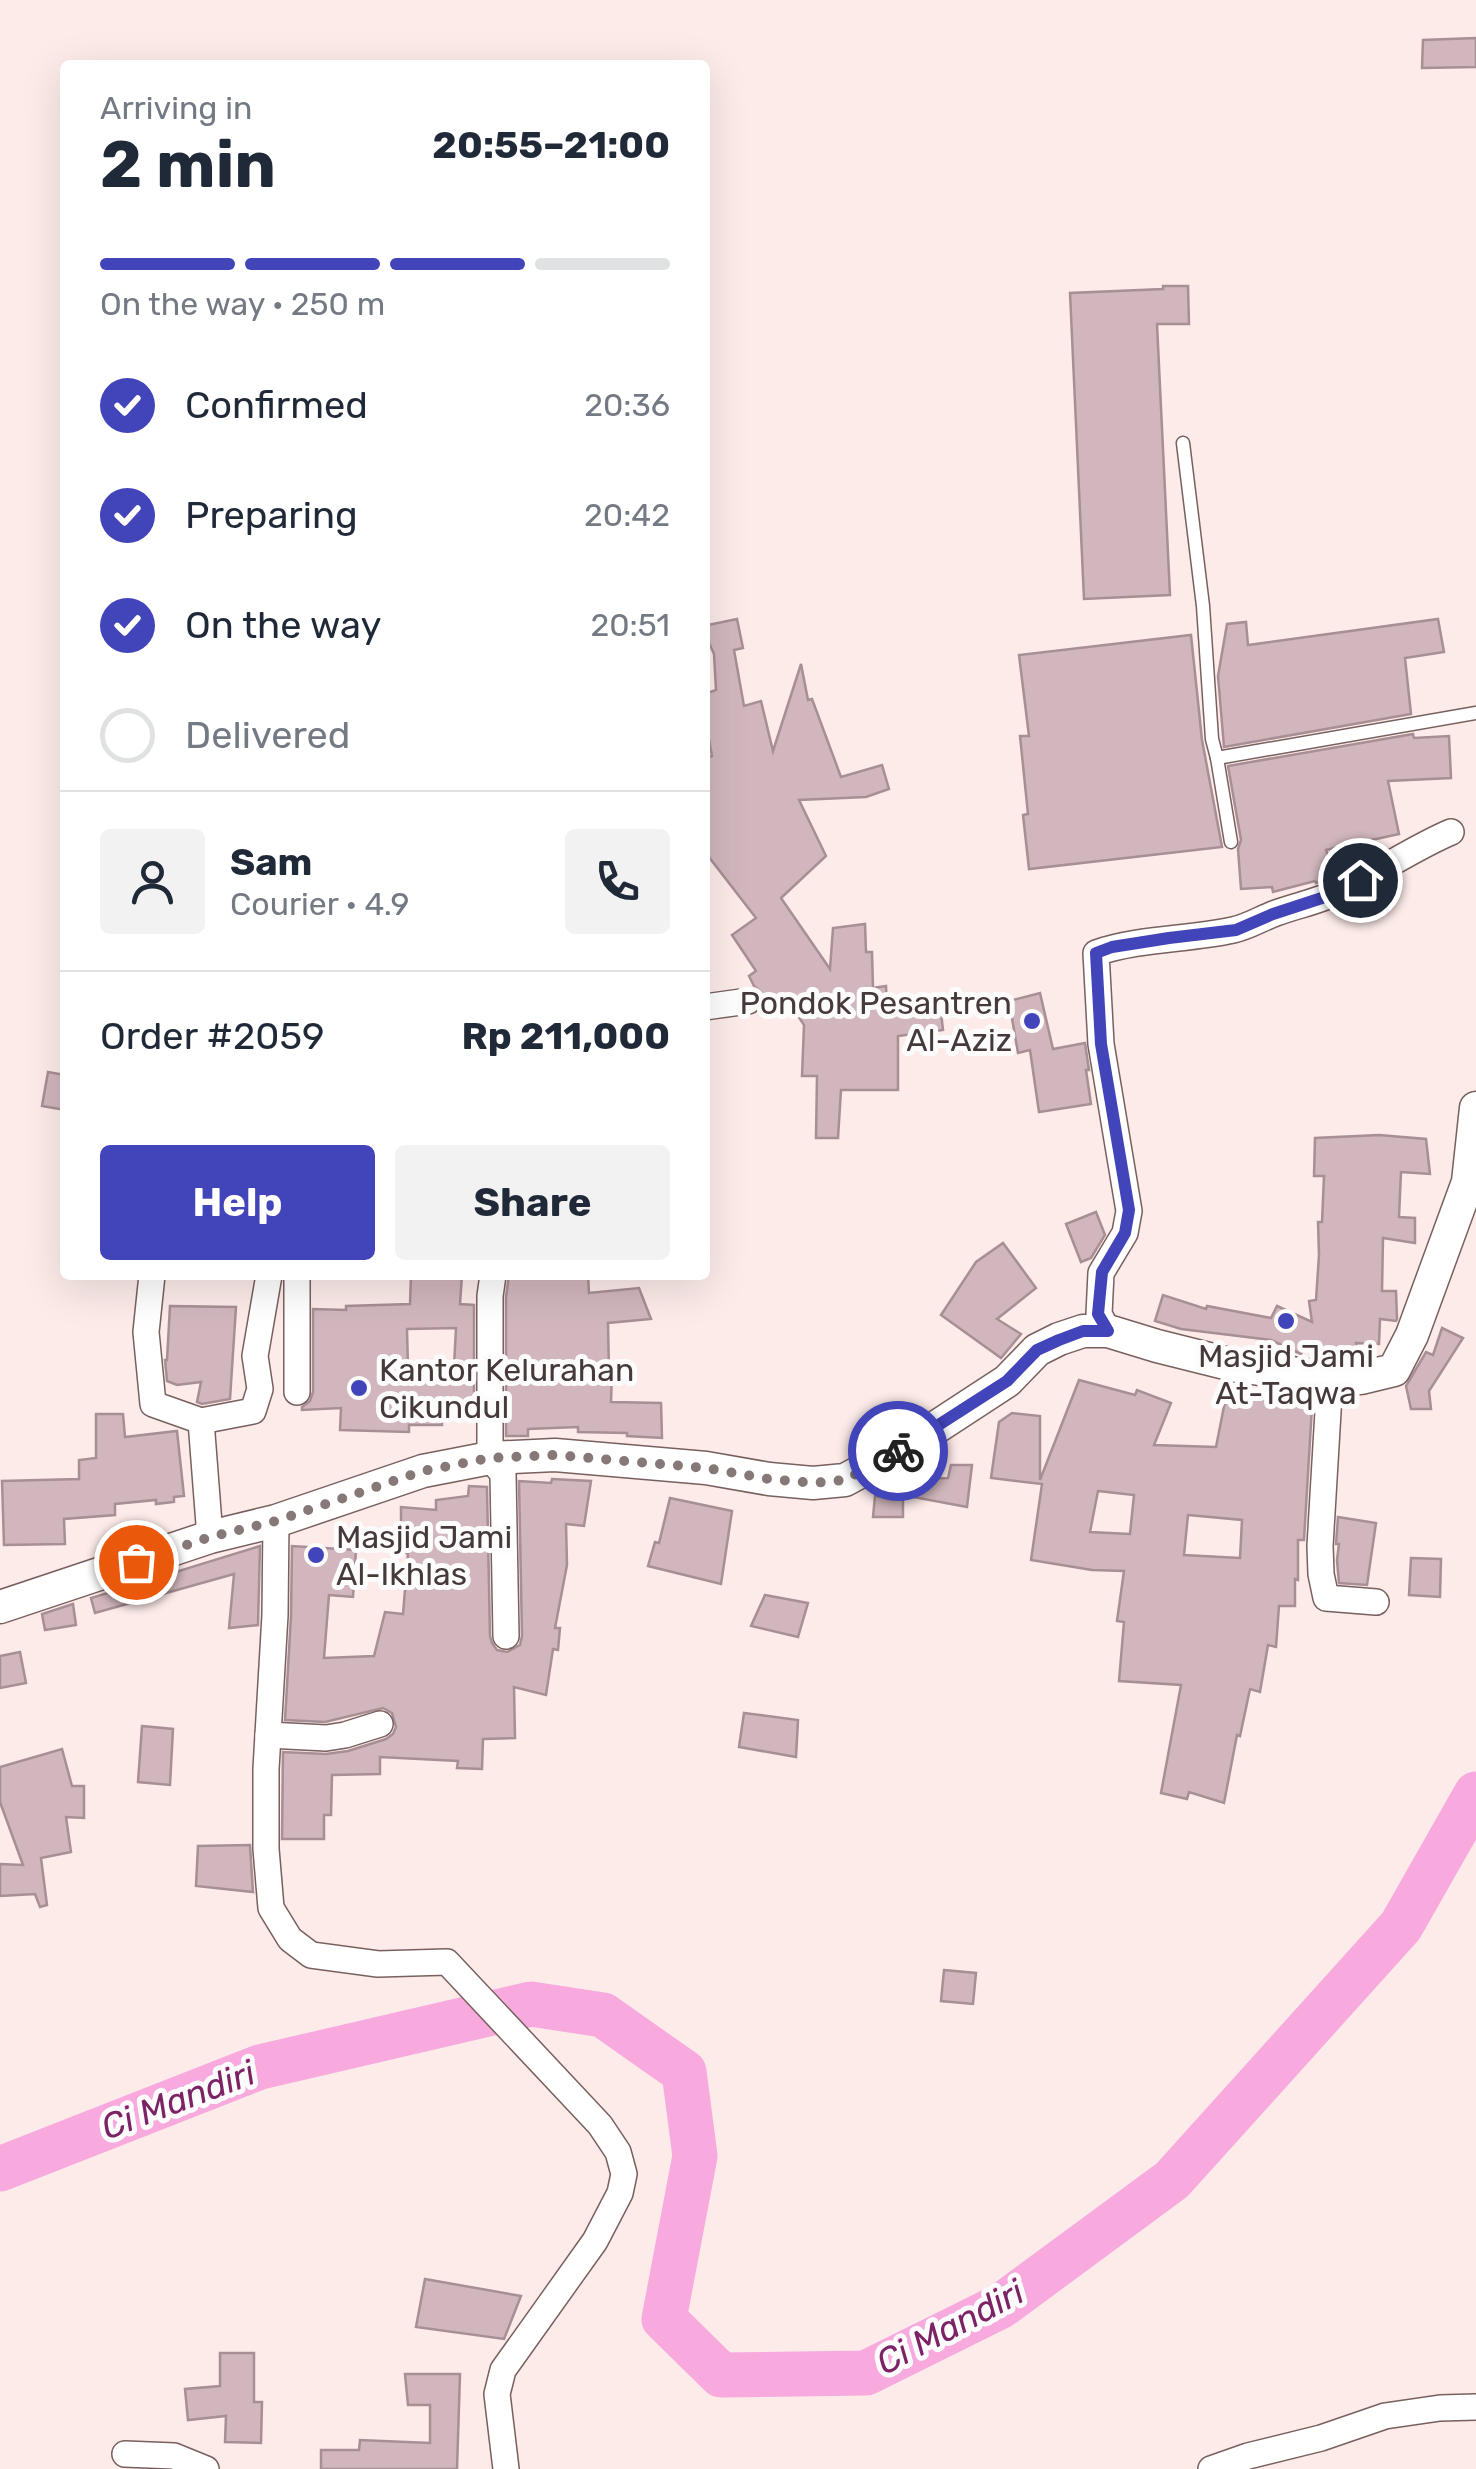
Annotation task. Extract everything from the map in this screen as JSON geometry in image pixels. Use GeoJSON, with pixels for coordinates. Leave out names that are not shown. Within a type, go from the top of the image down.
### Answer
{"type":"FeatureCollection","features":[{"type":"Feature","properties":{"kind":"street"},"geometry":{"type":"LineString","coordinates":[[1108,1331],[1098,1314],[1102,1272],[1125,1233],[1129,1210],[1101,1044],[1096,953],[1112,947],[1236,930],[1331,895],[1451,832]]}},
{"type":"Feature","properties":{"kind":"street"},"geometry":{"type":"LineString","coordinates":[[710,1005],[748,1001]]}},
{"type":"Feature","properties":{"kind":"street"},"geometry":{"type":"LineString","coordinates":[[0,1607],[423,1471],[490,1458],[555,1455],[706,1468],[814,1483],[845,1480],[1007,1381],[1037,1350],[1083,1331],[1108,1331],[1237,1366],[1330,1378],[1361,1378],[1394,1370],[1412,1335],[1468,1182],[1476,1108]]}},
{"type":"Feature","properties":{"kind":"street"},"geometry":{"type":"LineString","coordinates":[[151,1280],[146,1332],[153,1404],[201,1420],[252,1411],[260,1389],[256,1356],[269,1280]]}},
{"type":"Feature","properties":{"kind":"street"},"geometry":{"type":"LineString","coordinates":[[297,1280],[297,1392]]}},
{"type":"Feature","properties":{"kind":"street"},"geometry":{"type":"LineString","coordinates":[[492,1280],[490,1458],[503,1474],[506,1636]]}},
{"type":"Feature","properties":{"kind":"street"},"geometry":{"type":"LineString","coordinates":[[1330,1378],[1320,1574],[1326,1598],[1376,1602]]}},
{"type":"Feature","properties":{"kind":"street"},"geometry":{"type":"LineString","coordinates":[[201,1420],[210,1537]]}},
{"type":"Feature","properties":{"kind":"street"},"geometry":{"type":"LineString","coordinates":[[276,1521],[276,1596],[266,1769],[271,1908],[290,1939],[311,1956],[378,1964],[447,1962],[600,2124],[618,2152],[624,2174],[620,2193],[595,2241],[503,2370],[498,2394],[506,2469]]}},
{"type":"Feature","properties":{"kind":"street"},"geometry":{"type":"LineString","coordinates":[[268,1735],[326,1738],[380,1724]]}},
{"type":"Feature","properties":{"kind":"street"},"geometry":{"type":"LineString","coordinates":[[1211,2469],[1385,2416],[1476,2407]]}},
{"type":"Feature","properties":{"kind":"street"},"geometry":{"type":"LineString","coordinates":[[126,2454],[174,2456],[206,2469]]}},
{"type":"Feature","properties":{"kind":"lane"},"geometry":{"type":"LineString","coordinates":[[1183,444],[1203,606],[1212,738],[1230,842]]}},
{"type":"Feature","properties":{"kind":"lane"},"geometry":{"type":"LineString","coordinates":[[1217,758],[1476,713]]}},
{"type":"Feature","properties":{"kind":"building"},"geometry":{"type":"Polygon","coordinates":[[[1476,38],[1476,67],[1422,68],[1423,40],[1476,38]]]}},
{"type":"Feature","properties":{"kind":"building"},"geometry":{"type":"Polygon","coordinates":[[[1188,286],[1189,324],[1157,324],[1170,595],[1084,599],[1070,293],[1188,286]]]}},
{"type":"Feature","properties":{"kind":"building"},"geometry":{"type":"Polygon","coordinates":[[[737,619],[743,648],[734,650],[744,706],[761,701],[773,751],[801,664],[808,700],[812,699],[841,777],[882,765],[889,789],[866,797],[799,800],[826,856],[781,898],[830,969],[833,928],[865,924],[866,952],[872,952],[873,988],[886,986],[887,1008],[940,1003],[943,1030],[898,1036],[898,1090],[841,1090],[838,1138],[816,1138],[817,1076],[802,1076],[804,1025],[790,1004],[768,1010],[761,992],[754,986],[749,976],[756,971],[732,935],[756,918],[710,858],[710,692],[716,690],[710,625],[737,619]]]}},
{"type":"Feature","properties":{"kind":"building"},"geometry":{"type":"Polygon","coordinates":[[[1438,619],[1444,652],[1405,658],[1411,714],[1224,747],[1218,676],[1227,624],[1246,622],[1248,645],[1438,619]]]}},
{"type":"Feature","properties":{"kind":"building"},"geometry":{"type":"Polygon","coordinates":[[[1191,635],[1202,740],[1222,847],[1029,869],[1020,736],[1029,736],[1019,655],[1191,635]]]}},
{"type":"Feature","properties":{"kind":"building"},"geometry":{"type":"Polygon","coordinates":[[[1413,734],[1414,738],[1449,736],[1451,778],[1388,781],[1399,834],[1326,850],[1336,875],[1316,883],[1273,892],[1272,887],[1241,889],[1241,840],[1228,766],[1413,734]]]}},
{"type":"Feature","properties":{"kind":"building"},"geometry":{"type":"Polygon","coordinates":[[[1040,993],[1053,1049],[1085,1043],[1091,1104],[1039,1112],[1030,1050],[1018,1053],[1009,1001],[1040,993]]]}},
{"type":"Feature","properties":{"kind":"building"},"geometry":{"type":"Polygon","coordinates":[[[48,1072],[60,1074],[60,1109],[42,1106],[48,1072]]]}},
{"type":"Feature","properties":{"kind":"building"},"geometry":{"type":"Polygon","coordinates":[[[1379,1135],[1426,1139],[1430,1174],[1401,1172],[1399,1217],[1415,1218],[1415,1243],[1383,1238],[1382,1291],[1396,1291],[1397,1319],[1380,1319],[1379,1344],[1356,1343],[1357,1349],[1303,1350],[1301,1354],[1271,1340],[1181,1329],[1155,1321],[1163,1295],[1206,1309],[1207,1306],[1271,1318],[1277,1306],[1312,1322],[1309,1301],[1316,1300],[1318,1222],[1322,1222],[1324,1176],[1314,1176],[1315,1138],[1379,1135]]]}},
{"type":"Feature","properties":{"kind":"building"},"geometry":{"type":"Polygon","coordinates":[[[1096,1212],[1105,1235],[1091,1258],[1081,1262],[1066,1224],[1096,1212]]]}},
{"type":"Feature","properties":{"kind":"building"},"geometry":{"type":"Polygon","coordinates":[[[1003,1243],[1036,1288],[997,1319],[1021,1334],[1001,1358],[941,1315],[976,1262],[1003,1243]]]}},
{"type":"Feature","properties":{"kind":"building"},"geometry":{"type":"Polygon","coordinates":[[[411,1280],[462,1280],[460,1304],[474,1305],[474,1418],[442,1418],[442,1425],[409,1425],[409,1432],[340,1430],[341,1408],[302,1410],[313,1392],[313,1309],[346,1310],[346,1306],[410,1304],[411,1280]],[[456,1328],[407,1329],[408,1367],[454,1366],[456,1328]]]}},
{"type":"Feature","properties":{"kind":"building"},"geometry":{"type":"Polygon","coordinates":[[[508,1280],[588,1280],[589,1293],[639,1288],[651,1319],[608,1323],[611,1402],[661,1403],[662,1438],[578,1432],[578,1427],[528,1429],[528,1436],[506,1436],[508,1280]]]}},
{"type":"Feature","properties":{"kind":"building"},"geometry":{"type":"Polygon","coordinates":[[[170,1306],[236,1307],[230,1399],[202,1404],[197,1402],[201,1382],[177,1385],[167,1381],[170,1306]]]}},
{"type":"Feature","properties":{"kind":"building"},"geometry":{"type":"Polygon","coordinates":[[[1442,1328],[1463,1338],[1429,1391],[1431,1409],[1411,1409],[1406,1386],[1426,1352],[1433,1355],[1442,1328]]]}},
{"type":"Feature","properties":{"kind":"building"},"geometry":{"type":"Polygon","coordinates":[[[1079,1380],[1135,1395],[1137,1390],[1171,1403],[1154,1445],[1216,1447],[1228,1386],[1249,1390],[1248,1398],[1312,1407],[1304,1540],[1298,1540],[1295,1606],[1279,1606],[1276,1647],[1268,1645],[1260,1692],[1250,1689],[1224,1803],[1189,1792],[1187,1799],[1161,1793],[1181,1685],[1119,1681],[1124,1622],[1117,1621],[1124,1571],[1031,1560],[1042,1484],[991,1478],[999,1422],[1012,1413],[1040,1416],[1040,1480],[1079,1380]],[[1098,1491],[1090,1532],[1130,1534],[1134,1495],[1098,1491]],[[1188,1515],[1184,1555],[1240,1558],[1242,1520],[1188,1515]]]}},
{"type":"Feature","properties":{"kind":"building"},"geometry":{"type":"Polygon","coordinates":[[[96,1414],[123,1414],[125,1437],[177,1431],[184,1496],[174,1497],[174,1502],[115,1504],[115,1515],[64,1519],[65,1544],[4,1545],[2,1481],[79,1479],[79,1460],[96,1458],[96,1414]]]}},
{"type":"Feature","properties":{"kind":"building"},"geometry":{"type":"Polygon","coordinates":[[[951,1465],[972,1465],[967,1507],[908,1496],[909,1479],[948,1478],[951,1465]]]}},
{"type":"Feature","properties":{"kind":"building"},"geometry":{"type":"Polygon","coordinates":[[[552,1479],[591,1481],[584,1526],[566,1524],[567,1565],[555,1628],[560,1628],[558,1650],[553,1649],[546,1695],[514,1687],[515,1738],[483,1739],[482,1769],[457,1768],[458,1761],[380,1757],[380,1774],[332,1775],[331,1815],[324,1815],[324,1839],[282,1839],[283,1752],[348,1751],[386,1739],[396,1727],[392,1713],[383,1708],[325,1722],[285,1720],[292,1546],[356,1550],[353,1597],[329,1595],[324,1658],[374,1656],[385,1612],[403,1614],[408,1553],[401,1553],[401,1507],[436,1510],[436,1500],[468,1496],[469,1486],[487,1487],[490,1636],[497,1650],[507,1652],[520,1645],[522,1636],[519,1481],[551,1483],[552,1479]]]}},
{"type":"Feature","properties":{"kind":"building"},"geometry":{"type":"Polygon","coordinates":[[[875,1496],[903,1497],[903,1517],[873,1517],[875,1496]]]}},
{"type":"Feature","properties":{"kind":"building"},"geometry":{"type":"Polygon","coordinates":[[[670,1498],[732,1511],[721,1584],[648,1566],[655,1542],[659,1543],[670,1498]]]}},
{"type":"Feature","properties":{"kind":"building"},"geometry":{"type":"Polygon","coordinates":[[[1338,1517],[1376,1523],[1367,1585],[1339,1583],[1338,1517]]]}},
{"type":"Feature","properties":{"kind":"building"},"geometry":{"type":"Polygon","coordinates":[[[260,1546],[258,1625],[229,1628],[234,1574],[95,1613],[91,1598],[260,1546]]]}},
{"type":"Feature","properties":{"kind":"building"},"geometry":{"type":"Polygon","coordinates":[[[1411,1558],[1441,1559],[1440,1597],[1409,1595],[1411,1558]]]}},
{"type":"Feature","properties":{"kind":"building"},"geometry":{"type":"Polygon","coordinates":[[[765,1595],[808,1603],[798,1637],[751,1626],[765,1595]]]}},
{"type":"Feature","properties":{"kind":"building"},"geometry":{"type":"Polygon","coordinates":[[[73,1604],[76,1625],[45,1630],[42,1614],[73,1604]]]}},
{"type":"Feature","properties":{"kind":"building"},"geometry":{"type":"Polygon","coordinates":[[[20,1652],[26,1683],[0,1688],[0,1656],[20,1652]]]}},
{"type":"Feature","properties":{"kind":"building"},"geometry":{"type":"Polygon","coordinates":[[[744,1713],[798,1720],[796,1757],[739,1747],[744,1713]]]}},
{"type":"Feature","properties":{"kind":"building"},"geometry":{"type":"Polygon","coordinates":[[[142,1726],[173,1729],[170,1785],[138,1782],[142,1726]]]}},
{"type":"Feature","properties":{"kind":"building"},"geometry":{"type":"Polygon","coordinates":[[[62,1749],[72,1786],[84,1786],[84,1818],[66,1817],[71,1852],[41,1858],[47,1905],[40,1907],[35,1894],[0,1896],[0,1864],[23,1865],[0,1802],[0,1767],[62,1749]]]}},
{"type":"Feature","properties":{"kind":"building"},"geometry":{"type":"Polygon","coordinates":[[[250,1845],[253,1892],[196,1886],[198,1846],[250,1845]]]}},
{"type":"Feature","properties":{"kind":"building"},"geometry":{"type":"Polygon","coordinates":[[[944,1970],[976,1973],[973,2004],[941,2001],[944,1970]]]}},
{"type":"Feature","properties":{"kind":"building"},"geometry":{"type":"Polygon","coordinates":[[[425,2279],[521,2296],[504,2339],[416,2327],[425,2279]]]}},
{"type":"Feature","properties":{"kind":"building"},"geometry":{"type":"Polygon","coordinates":[[[220,2353],[254,2353],[254,2402],[262,2402],[261,2443],[225,2442],[226,2416],[188,2420],[185,2389],[220,2386],[220,2353]]]}},
{"type":"Feature","properties":{"kind":"building"},"geometry":{"type":"Polygon","coordinates":[[[405,2374],[460,2374],[457,2469],[321,2469],[321,2450],[359,2450],[360,2440],[430,2443],[430,2405],[408,2405],[405,2374]]]}},
{"type":"Feature","properties":{"kind":"waterway","name":"Ci Mandiri"},"geometry":{"type":"LineString","coordinates":[[0,2169],[260,2067],[531,2004],[603,2015],[684,2072],[695,2156],[664,2319],[721,2375],[866,2373],[1001,2306],[1172,2180],[1401,1926],[1476,1794]]}},
{"type":"Feature","properties":{"kind":"way so far"},"geometry":{"type":"LineString","coordinates":[[136,1562],[210,1537],[276,1521],[423,1471],[490,1458],[555,1455],[706,1468],[814,1483],[845,1480],[898,1451]]}},
{"type":"Feature","properties":{"kind":"place","name":"Pondok Pesantren Al-Aziz"},"geometry":{"type":"Point","coordinates":[1032,1021]}},
{"type":"Feature","properties":{"kind":"place","name":"Masjid Jami At-Taqwa"},"geometry":{"type":"Point","coordinates":[1286,1321]}},
{"type":"Feature","properties":{"kind":"place","name":"Kantor Kelurahan Cikundul"},"geometry":{"type":"Point","coordinates":[359,1388]}},
{"type":"Feature","properties":{"kind":"place","name":"Masjid Jami Al-Ikhlas"},"geometry":{"type":"Point","coordinates":[316,1555]}},
{"type":"Feature","properties":{"kind":"route"},"geometry":{"type":"LineString","coordinates":[[898,1451],[1007,1381],[1037,1350],[1083,1331],[1108,1331],[1098,1314],[1102,1272],[1125,1233],[1129,1210],[1101,1044],[1096,953],[1112,947],[1236,930],[1331,895],[1360,880]]}}]}
